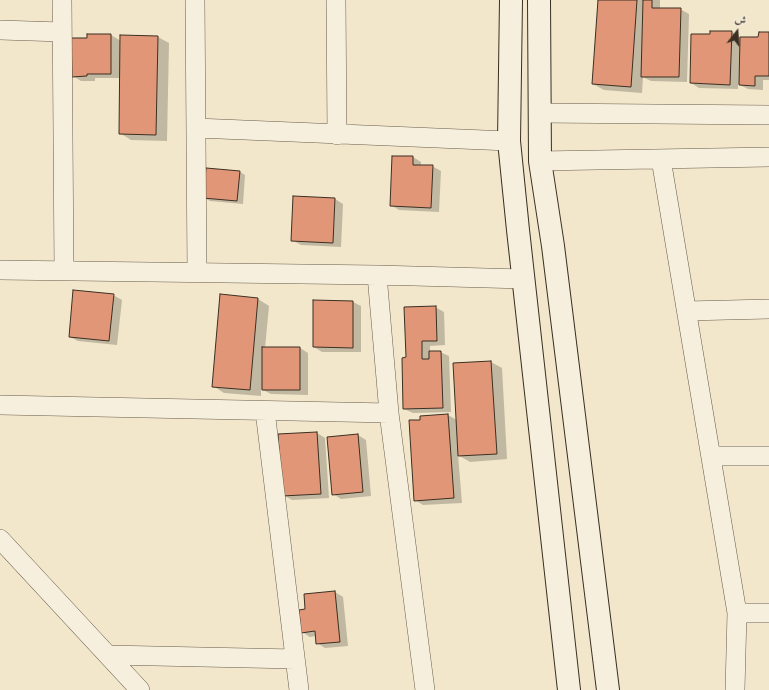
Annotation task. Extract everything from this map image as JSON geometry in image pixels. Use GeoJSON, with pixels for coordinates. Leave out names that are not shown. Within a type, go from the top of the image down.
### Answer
{"type":"FeatureCollection","features":[{"type":"Feature","properties":{"kind":"street"},"geometry":{"type":"LineString","coordinates":[[62,0],[64,271]]}},
{"type":"Feature","properties":{"kind":"street"},"geometry":{"type":"LineString","coordinates":[[196,0],[197,273]]}},
{"type":"Feature","properties":{"kind":"street"},"geometry":{"type":"LineString","coordinates":[[336,0],[337,135]]}},
{"type":"Feature","properties":{"kind":"street"},"geometry":{"type":"LineString","coordinates":[[512,0],[509,141],[569,690]]}},
{"type":"Feature","properties":{"kind":"street"},"geometry":{"type":"LineString","coordinates":[[539,0],[540,161],[553,246],[608,690]]}},
{"type":"Feature","properties":{"kind":"street"},"geometry":{"type":"LineString","coordinates":[[0,30],[62,32]]}},
{"type":"Feature","properties":{"kind":"street"},"geometry":{"type":"LineString","coordinates":[[540,113],[769,115]]}},
{"type":"Feature","properties":{"kind":"street"},"geometry":{"type":"LineString","coordinates":[[196,128],[509,141]]}},
{"type":"Feature","properties":{"kind":"street"},"geometry":{"type":"LineString","coordinates":[[540,161],[769,157]]}},
{"type":"Feature","properties":{"kind":"street"},"geometry":{"type":"LineString","coordinates":[[661,159],[737,613],[735,690]]}},
{"type":"Feature","properties":{"kind":"street"},"geometry":{"type":"LineString","coordinates":[[0,270],[377,275],[524,279]]}},
{"type":"Feature","properties":{"kind":"street"},"geometry":{"type":"LineString","coordinates":[[377,275],[389,413],[425,690]]}},
{"type":"Feature","properties":{"kind":"street"},"geometry":{"type":"LineString","coordinates":[[686,311],[769,309]]}},
{"type":"Feature","properties":{"kind":"street"},"geometry":{"type":"LineString","coordinates":[[0,405],[389,413]]}},
{"type":"Feature","properties":{"kind":"street"},"geometry":{"type":"LineString","coordinates":[[265,411],[299,690]]}},
{"type":"Feature","properties":{"kind":"street"},"geometry":{"type":"LineString","coordinates":[[711,456],[769,456]]}},
{"type":"Feature","properties":{"kind":"street"},"geometry":{"type":"LineString","coordinates":[[0,539],[140,690]]}},
{"type":"Feature","properties":{"kind":"street"},"geometry":{"type":"LineString","coordinates":[[737,613],[769,613]]}},
{"type":"Feature","properties":{"kind":"street"},"geometry":{"type":"LineString","coordinates":[[108,655],[295,659]]}},
{"type":"Feature","properties":{"kind":"building"},"geometry":{"type":"Polygon","coordinates":[[[598,0],[637,0],[631,87],[592,84],[598,0]]]}},
{"type":"Feature","properties":{"kind":"building"},"geometry":{"type":"Polygon","coordinates":[[[643,0],[652,0],[652,8],[681,8],[679,77],[641,77],[643,0]]]}},
{"type":"Feature","properties":{"kind":"building"},"geometry":{"type":"Polygon","coordinates":[[[710,31],[732,31],[730,85],[690,83],[691,34],[710,34],[710,31]]]}},
{"type":"Feature","properties":{"kind":"building"},"geometry":{"type":"Polygon","coordinates":[[[759,32],[769,32],[769,76],[755,76],[755,86],[739,85],[740,37],[758,37],[759,32]]]}},
{"type":"Feature","properties":{"kind":"building"},"geometry":{"type":"Polygon","coordinates":[[[87,34],[111,34],[111,74],[87,74],[87,76],[72,77],[71,38],[87,38],[87,34]]]}},
{"type":"Feature","properties":{"kind":"building"},"geometry":{"type":"Polygon","coordinates":[[[120,35],[158,36],[156,135],[119,134],[120,35]]]}},
{"type":"Feature","properties":{"kind":"building"},"geometry":{"type":"Polygon","coordinates":[[[392,156],[413,156],[413,165],[433,165],[431,208],[390,206],[392,156]]]}},
{"type":"Feature","properties":{"kind":"building"},"geometry":{"type":"Polygon","coordinates":[[[206,168],[240,171],[237,201],[203,198],[206,168]]]}},
{"type":"Feature","properties":{"kind":"building"},"geometry":{"type":"Polygon","coordinates":[[[293,196],[335,198],[333,243],[291,241],[293,196]]]}},
{"type":"Feature","properties":{"kind":"building"},"geometry":{"type":"Polygon","coordinates":[[[73,290],[114,294],[109,341],[69,337],[73,290]]]}},
{"type":"Feature","properties":{"kind":"building"},"geometry":{"type":"Polygon","coordinates":[[[220,294],[258,298],[250,390],[212,387],[220,294]]]}},
{"type":"Feature","properties":{"kind":"building"},"geometry":{"type":"Polygon","coordinates":[[[313,300],[353,301],[353,348],[313,347],[313,300]]]}},
{"type":"Feature","properties":{"kind":"building"},"geometry":{"type":"Polygon","coordinates":[[[436,306],[437,341],[422,341],[422,359],[429,359],[429,351],[441,351],[443,408],[403,409],[402,358],[406,357],[404,307],[436,306]]]}},
{"type":"Feature","properties":{"kind":"building"},"geometry":{"type":"Polygon","coordinates":[[[262,347],[300,347],[300,390],[262,390],[262,347]]]}},
{"type":"Feature","properties":{"kind":"building"},"geometry":{"type":"Polygon","coordinates":[[[491,361],[497,454],[458,456],[453,363],[491,361]]]}},
{"type":"Feature","properties":{"kind":"building"},"geometry":{"type":"Polygon","coordinates":[[[448,414],[454,498],[414,501],[409,420],[420,420],[420,416],[448,414]]]}},
{"type":"Feature","properties":{"kind":"building"},"geometry":{"type":"Polygon","coordinates":[[[317,432],[321,494],[282,496],[278,434],[317,432]]]}},
{"type":"Feature","properties":{"kind":"building"},"geometry":{"type":"Polygon","coordinates":[[[358,434],[363,492],[332,495],[327,437],[358,434]]]}},
{"type":"Feature","properties":{"kind":"building"},"geometry":{"type":"Polygon","coordinates":[[[335,591],[340,642],[316,644],[315,631],[301,633],[299,610],[305,609],[304,594],[335,591]]]}}]}
